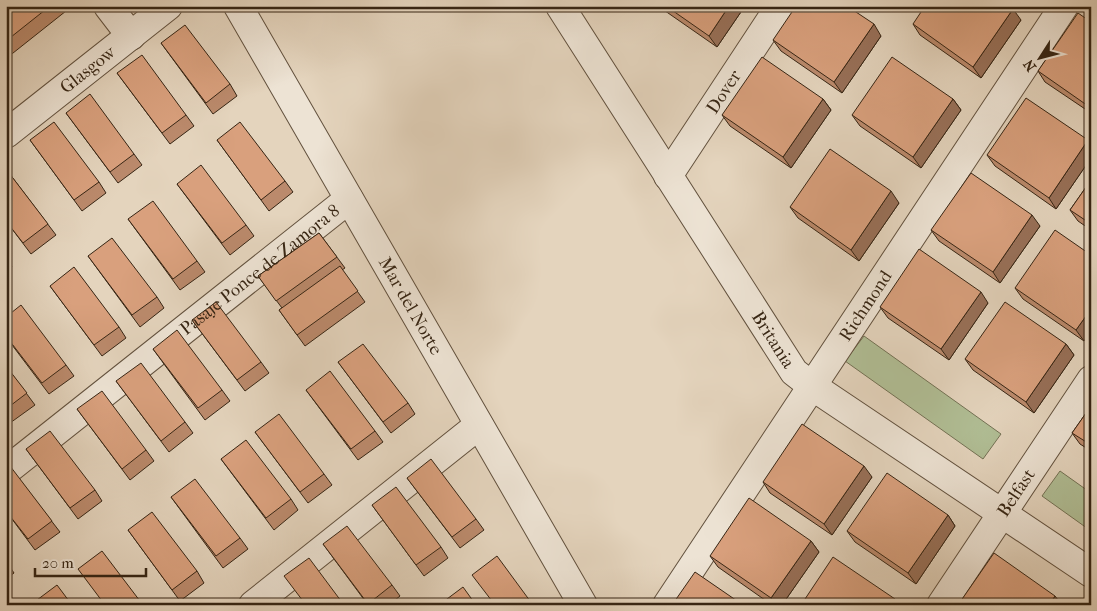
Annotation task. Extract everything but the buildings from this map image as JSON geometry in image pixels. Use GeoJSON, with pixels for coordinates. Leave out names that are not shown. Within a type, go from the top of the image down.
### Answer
{"type":"FeatureCollection","features":[{"type":"Feature","properties":{"kind":"street"},"geometry":{"type":"LineString","coordinates":[[108,6],[130,36]]}},
{"type":"Feature","properties":{"kind":"street","name":"Glasgow"},"geometry":{"type":"LineString","coordinates":[[6,134],[168,6]]}},
{"type":"Feature","properties":{"kind":"street","name":"Mar del Norte"},"geometry":{"type":"LineString","coordinates":[[238,6],[583,605]]}},
{"type":"Feature","properties":{"kind":"street","name":"Britania"},"geometry":{"type":"LineString","coordinates":[[560,6],[794,372],[812,386],[1091,573]]}},
{"type":"Feature","properties":{"kind":"street","name":"Dover"},"geometry":{"type":"LineString","coordinates":[[668,176],[780,6]]}},
{"type":"Feature","properties":{"kind":"street","name":"Richmond"},"geometry":{"type":"LineString","coordinates":[[667,605],[1064,6]]}},
{"type":"Feature","properties":{"kind":"street","name":"Pasaje Ponce de Zamora 8"},"geometry":{"type":"LineString","coordinates":[[6,471],[349,199]]}},
{"type":"Feature","properties":{"kind":"street","name":"Belfast"},"geometry":{"type":"LineString","coordinates":[[942,605],[1091,380]]}},
{"type":"Feature","properties":{"kind":"street"},"geometry":{"type":"LineString","coordinates":[[253,605],[479,425]]}},
{"type":"Feature","properties":{"kind":"green space"},"geometry":{"type":"Polygon","coordinates":[[[864,336],[1001,434],[983,459],[845,361],[864,336]]]}},
{"type":"Feature","properties":{"kind":"green space"},"geometry":{"type":"Polygon","coordinates":[[[1060,471],[1091,493],[1091,531],[1042,496],[1060,471]]]}}]}
